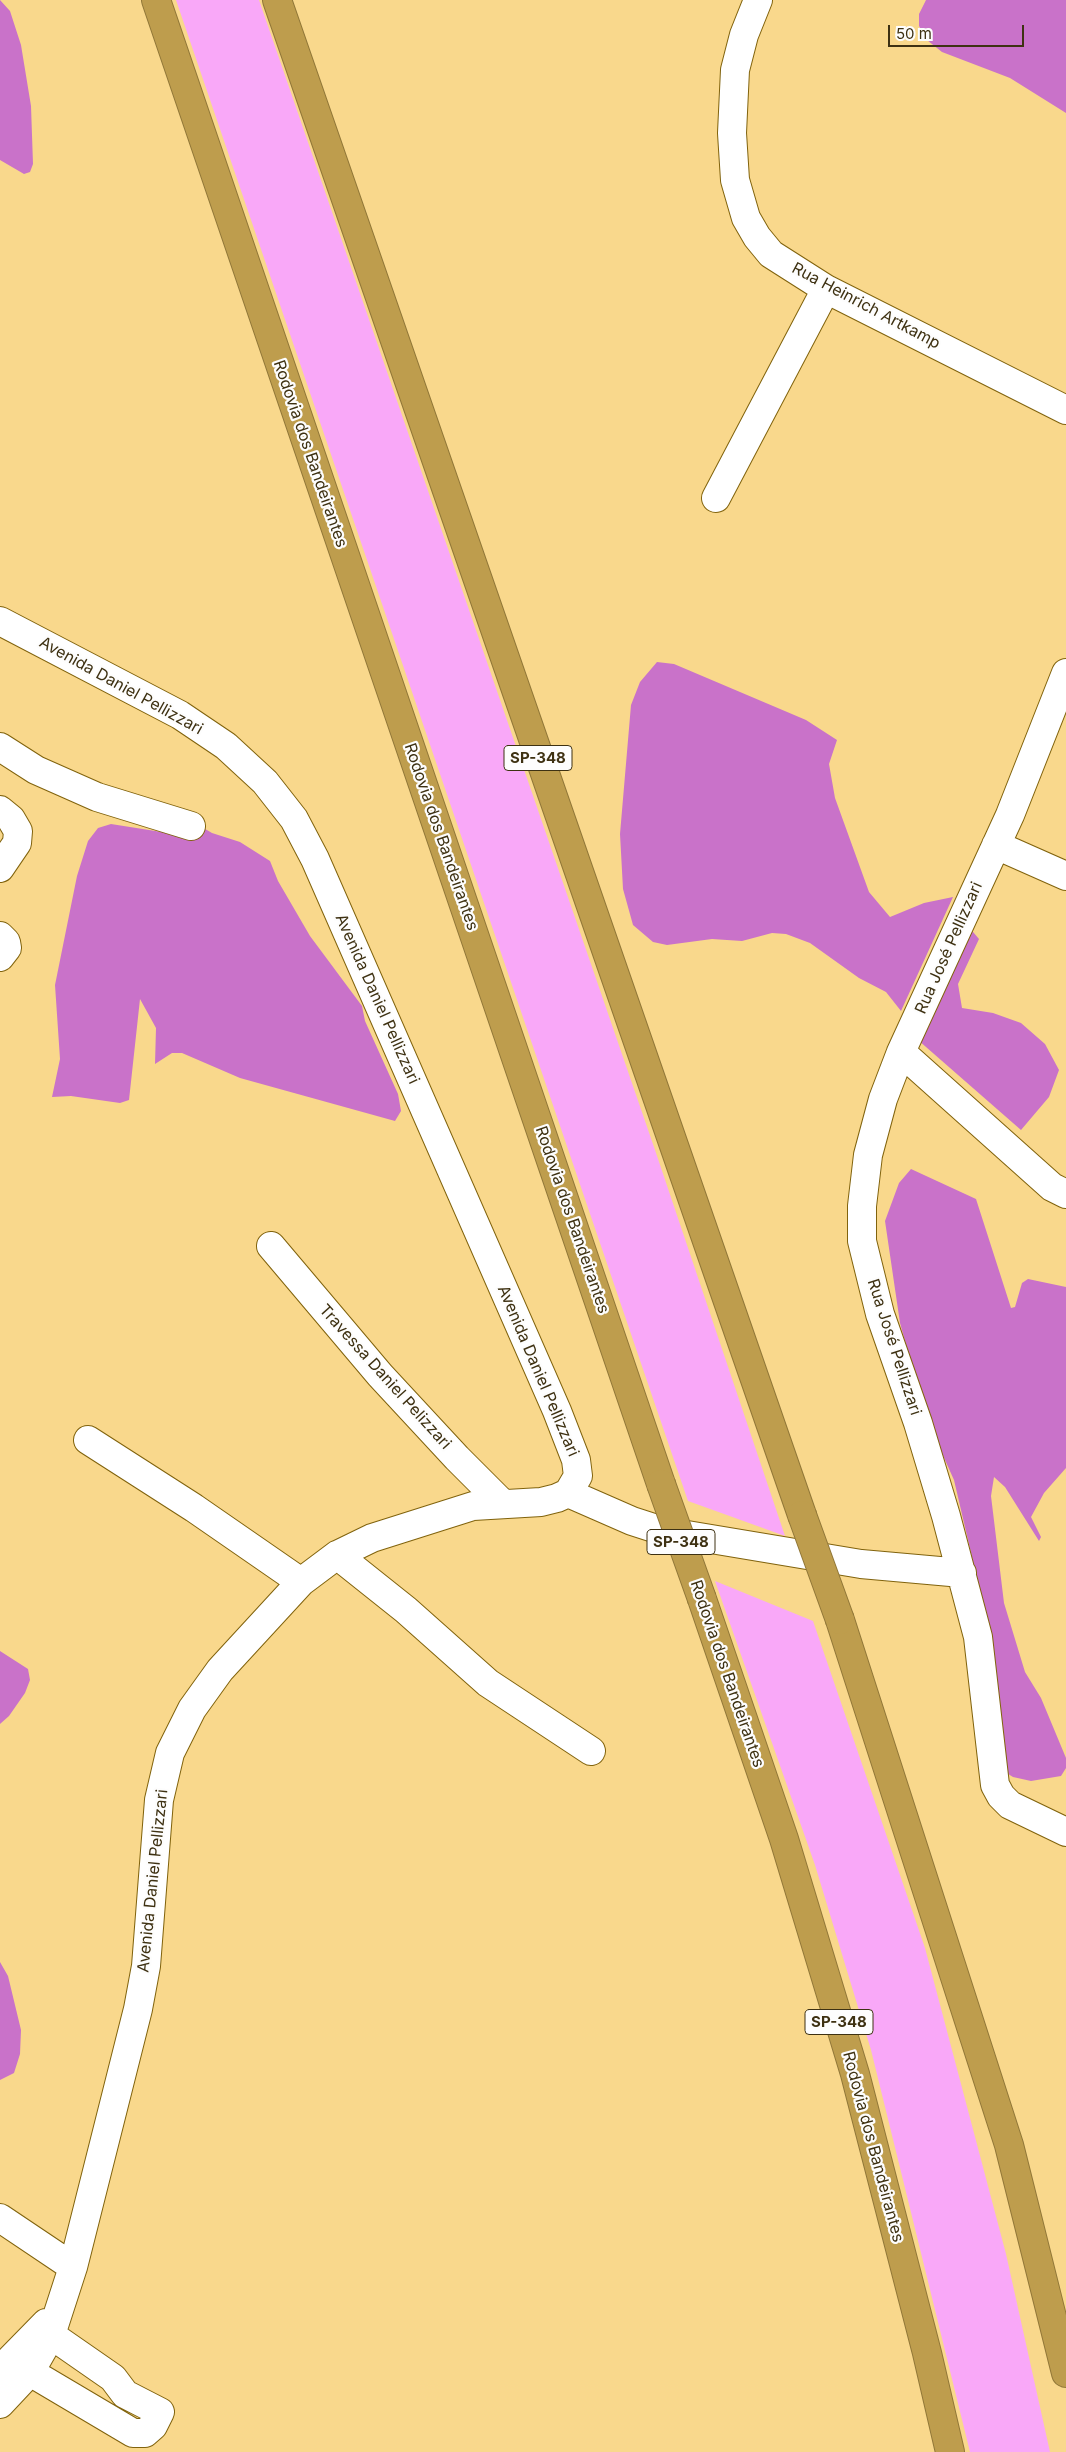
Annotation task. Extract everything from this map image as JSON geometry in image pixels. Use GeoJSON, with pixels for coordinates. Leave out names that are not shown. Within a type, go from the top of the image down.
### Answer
{"type":"FeatureCollection","features":[{"type":"Feature","properties":{"kind":"highway","name":"Rodovia dos Bandeirantes"},"geometry":{"type":"LineString","coordinates":[[156,0],[784,1840],[855,2074],[927,2353],[950,2452]]}},
{"type":"Feature","properties":{"kind":"highway","name":"SP-348"},"geometry":{"type":"LineString","coordinates":[[277,0],[840,1620],[1009,2145],[1066,2373]]}},
{"type":"Feature","properties":{"kind":"highway"},"geometry":{"type":"LineString","coordinates":[[927,2353],[932,2452]]}},
{"type":"Feature","properties":{"kind":"street","name":"Rua Heinrich Artkamp"},"geometry":{"type":"LineString","coordinates":[[758,0],[744,35],[734,80],[732,133],[735,180],[746,218],[757,237],[771,254],[826,289],[1066,410]]}},
{"type":"Feature","properties":{"kind":"street"},"geometry":{"type":"LineString","coordinates":[[716,498],[826,289]]}},
{"type":"Feature","properties":{"kind":"street","name":"Avenida Daniel Pellizzari"},"geometry":{"type":"LineString","coordinates":[[0,621],[180,715],[226,746],[265,782],[294,820],[315,859],[558,1411],[576,1460],[578,1476],[568,1493],[557,1498],[541,1502],[473,1506],[372,1538],[338,1555],[301,1582],[220,1670],[192,1709],[170,1753],[159,1800],[146,1966],[138,2009],[73,2267],[60,2307],[46,2331],[30,2372],[0,2404]]}},
{"type":"Feature","properties":{"kind":"street","name":"Rua José Pellizzari"},"geometry":{"type":"LineString","coordinates":[[1066,674],[996,845],[901,1052],[883,1099],[868,1155],[862,1206],[862,1241],[880,1314],[918,1423],[962,1573],[978,1637],[995,1784],[1001,1796],[1010,1805],[1066,1832]]}},
{"type":"Feature","properties":{"kind":"street"},"geometry":{"type":"LineString","coordinates":[[0,747],[36,770],[97,797],[191,826]]}},
{"type":"Feature","properties":{"kind":"street"},"geometry":{"type":"LineString","coordinates":[[0,810],[11,819],[18,831],[17,843],[0,868]]}},
{"type":"Feature","properties":{"kind":"street"},"geometry":{"type":"LineString","coordinates":[[996,845],[1066,876]]}},
{"type":"Feature","properties":{"kind":"street"},"geometry":{"type":"LineString","coordinates":[[0,936],[6,942],[7,948],[0,957]]}},
{"type":"Feature","properties":{"kind":"street"},"geometry":{"type":"LineString","coordinates":[[901,1052],[1052,1187],[1066,1194]]}},
{"type":"Feature","properties":{"kind":"street","name":"Travessa Daniel Pelizzari"},"geometry":{"type":"LineString","coordinates":[[271,1246],[380,1375],[503,1504]]}},
{"type":"Feature","properties":{"kind":"street"},"geometry":{"type":"LineString","coordinates":[[88,1440],[194,1508],[301,1582]]}},
{"type":"Feature","properties":{"kind":"street"},"geometry":{"type":"LineString","coordinates":[[568,1493],[632,1521],[663,1531],[861,1564],[962,1573]]}},
{"type":"Feature","properties":{"kind":"street"},"geometry":{"type":"LineString","coordinates":[[338,1555],[406,1610],[488,1683],[591,1751]]}},
{"type":"Feature","properties":{"kind":"street"},"geometry":{"type":"LineString","coordinates":[[0,2218],[73,2267]]}},
{"type":"Feature","properties":{"kind":"street"},"geometry":{"type":"LineString","coordinates":[[30,2372],[133,2432],[145,2433],[153,2426],[160,2412],[125,2394],[113,2378],[46,2331]]}},
{"type":"Feature","properties":{"kind":"street","name":"Avenida Daniel Pellizzari"},"geometry":{"type":"LineString","coordinates":[[0,2370],[46,2331]]}},
{"type":"Feature","properties":{"kind":"street"},"geometry":{"type":"LineString","coordinates":[[95,2410],[113,2378]]}},
{"type":"Feature","properties":{"kind":"shaded area"},"geometry":{"type":"Polygon","coordinates":[[[0,0],[10,11],[21,45],[31,106],[33,164],[30,172],[24,174],[0,160],[0,0]]]}},
{"type":"Feature","properties":{"kind":"shaded area"},"geometry":{"type":"Polygon","coordinates":[[[176,0],[259,0],[655,1150],[785,1536],[688,1501],[176,0]]]}},
{"type":"Feature","properties":{"kind":"shaded area"},"geometry":{"type":"Polygon","coordinates":[[[926,0],[1066,0],[1066,113],[1010,78],[942,52],[927,40],[919,26],[919,14],[926,0]]]}},
{"type":"Feature","properties":{"kind":"shaded area"},"geometry":{"type":"Polygon","coordinates":[[[657,662],[674,664],[806,720],[837,740],[829,764],[835,798],[869,892],[890,917],[924,903],[953,897],[901,1011],[886,992],[859,978],[810,943],[786,934],[772,933],[742,941],[712,939],[667,945],[653,942],[633,925],[623,889],[620,834],[631,705],[640,682],[657,662]]]}},
{"type":"Feature","properties":{"kind":"shaded area"},"geometry":{"type":"Polygon","coordinates":[[[195,823],[212,833],[240,842],[270,861],[278,881],[310,936],[362,1006],[365,1021],[398,1094],[401,1111],[395,1121],[240,1078],[182,1053],[172,1053],[155,1064],[156,1028],[140,999],[129,1100],[120,1103],[71,1096],[52,1097],[60,1059],[55,985],[77,876],[88,841],[98,828],[111,824],[168,833],[195,823]]]}},
{"type":"Feature","properties":{"kind":"shaded area"},"geometry":{"type":"Polygon","coordinates":[[[968,926],[979,939],[958,984],[962,1008],[993,1013],[1021,1023],[1045,1044],[1059,1070],[1049,1097],[1021,1130],[918,1040],[968,926]]]}},
{"type":"Feature","properties":{"kind":"shaded area"},"geometry":{"type":"Polygon","coordinates":[[[911,1169],[976,1199],[1011,1308],[1015,1307],[1022,1283],[1028,1279],[1066,1287],[1066,1468],[1044,1493],[1031,1517],[1041,1537],[1039,1541],[1005,1487],[994,1477],[991,1496],[1004,1603],[1025,1672],[1041,1698],[1066,1758],[1066,1768],[1061,1776],[1031,1781],[1013,1777],[1000,1769],[994,1671],[975,1570],[954,1480],[927,1420],[900,1323],[885,1221],[899,1183],[911,1169]]]}},
{"type":"Feature","properties":{"kind":"shaded area"},"geometry":{"type":"Polygon","coordinates":[[[715,1581],[813,1621],[925,1948],[1006,2254],[1050,2452],[970,2452],[871,2050],[815,1865],[715,1581]]]}},
{"type":"Feature","properties":{"kind":"shaded area"},"geometry":{"type":"Polygon","coordinates":[[[0,1651],[28,1669],[30,1680],[25,1693],[9,1716],[0,1724],[0,1651]]]}},
{"type":"Feature","properties":{"kind":"shaded area"},"geometry":{"type":"Polygon","coordinates":[[[0,1962],[8,1976],[21,2030],[20,2054],[14,2073],[0,2080],[0,1962]]]}}]}
